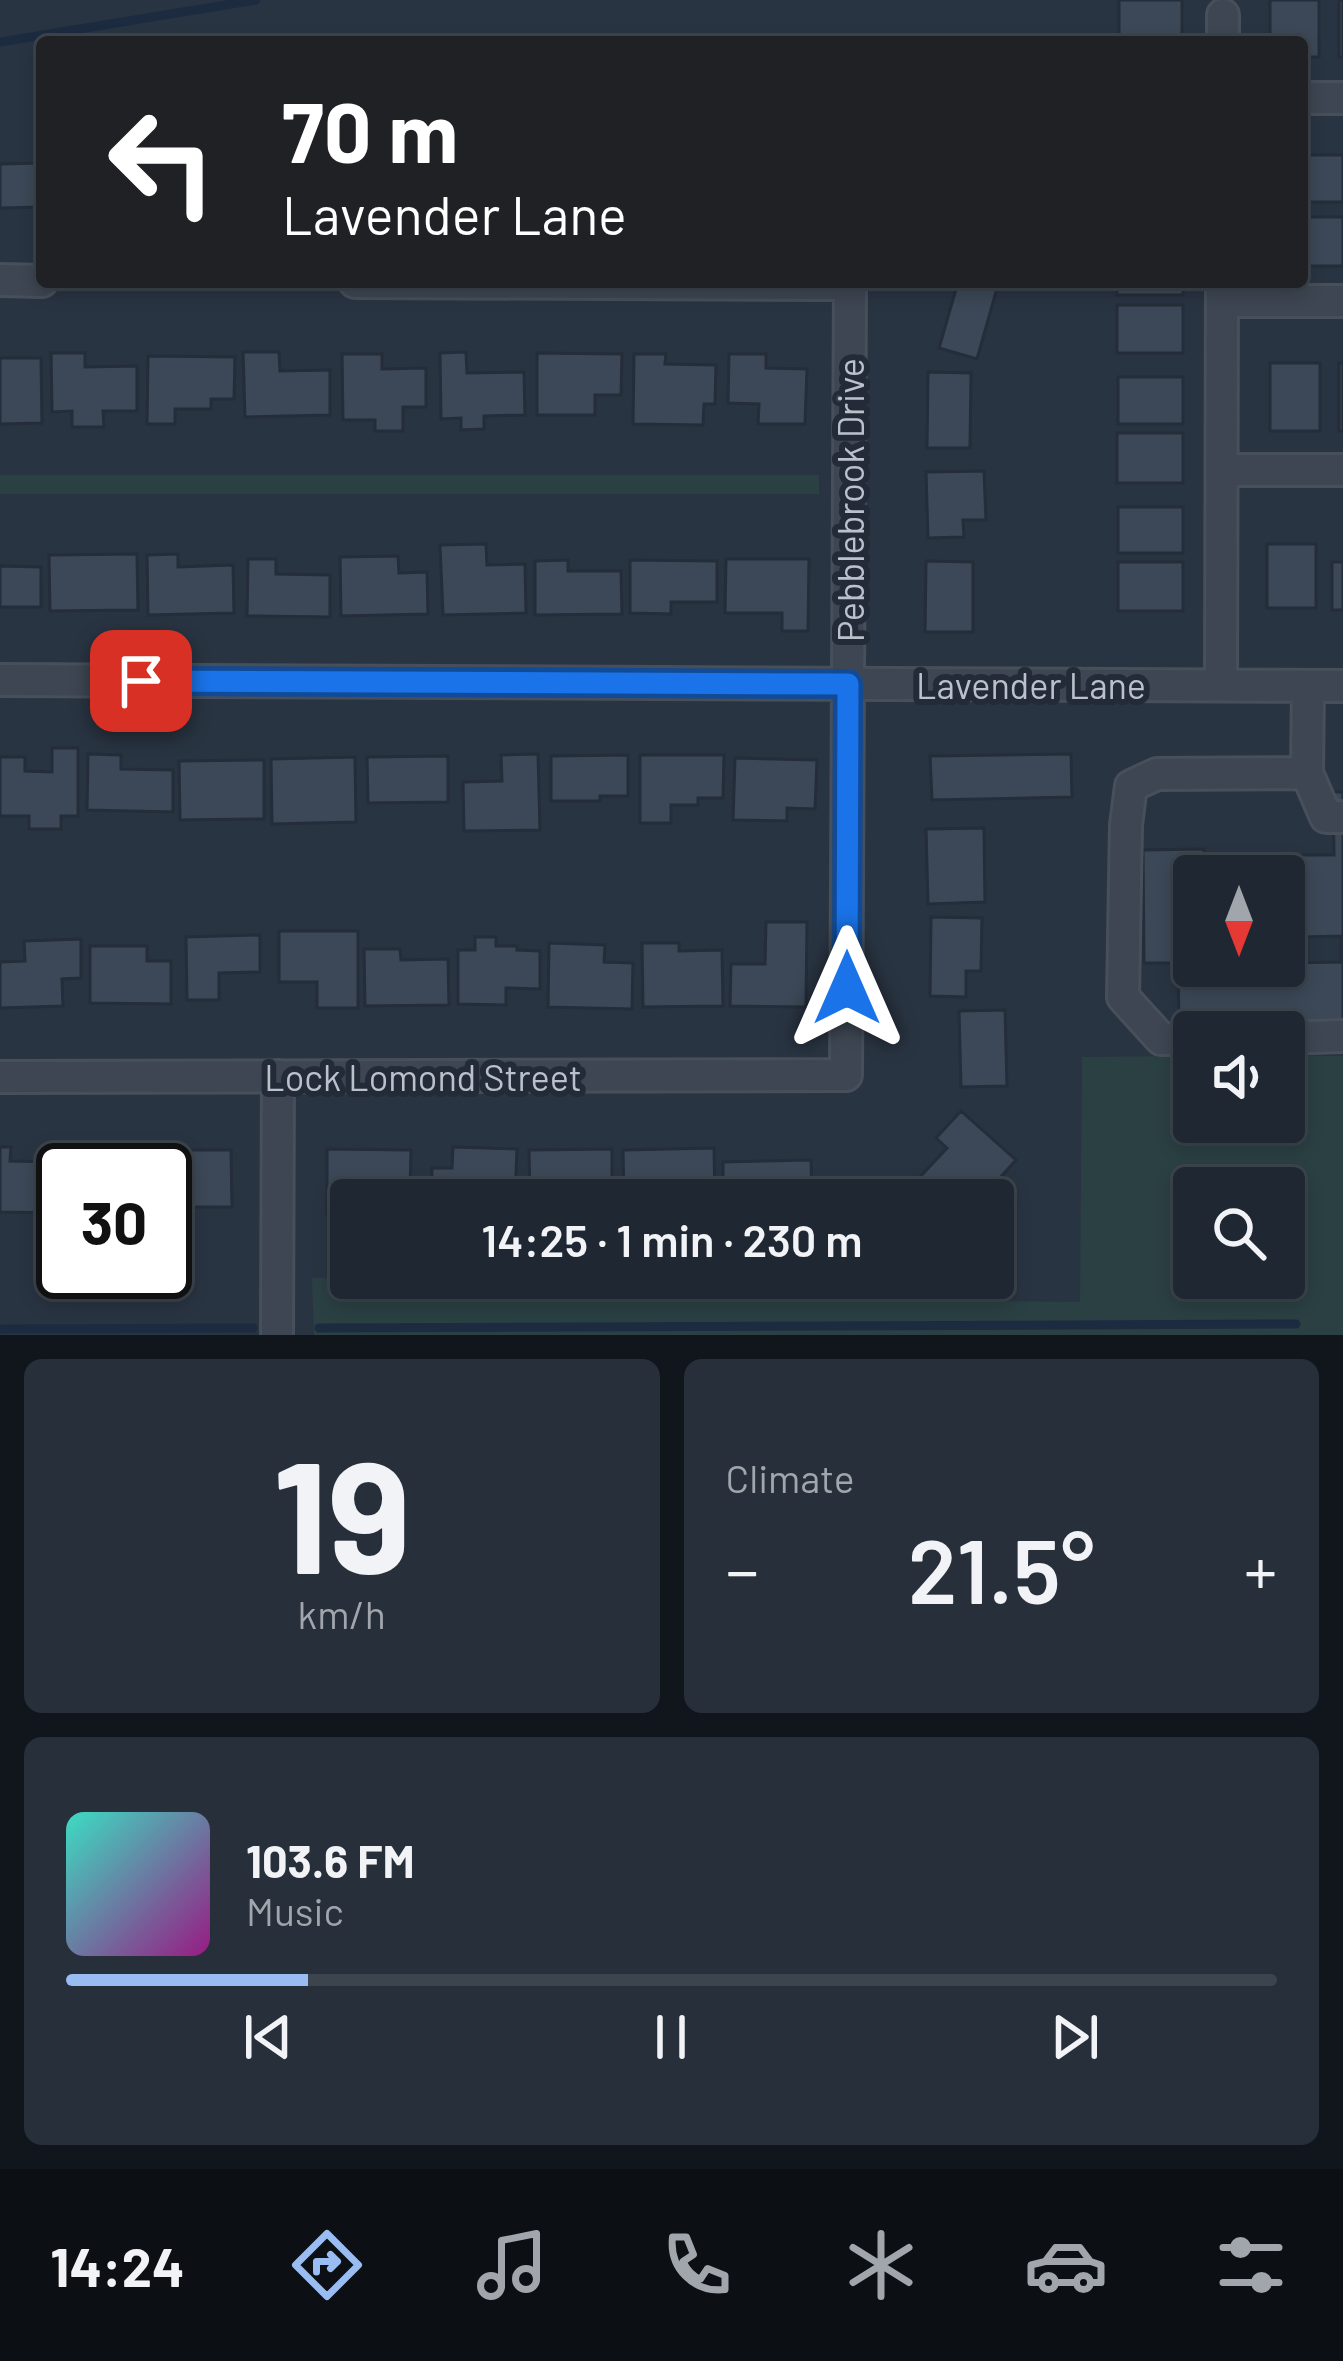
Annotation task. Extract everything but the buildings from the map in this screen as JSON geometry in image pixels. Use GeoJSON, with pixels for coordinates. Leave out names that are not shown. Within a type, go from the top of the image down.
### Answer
{"type":"FeatureCollection","features":[{"type":"Feature","properties":{"kind":"street"},"geometry":{"type":"LineString","coordinates":[[1308,98],[1343,98]]}},
{"type":"Feature","properties":{"kind":"street"},"geometry":{"type":"LineString","coordinates":[[0,280],[36,281]]}},
{"type":"Feature","properties":{"kind":"street","name":"Pebblebrook Drive"},"geometry":{"type":"LineString","coordinates":[[846,1075],[850,288]]}},
{"type":"Feature","properties":{"kind":"street"},"geometry":{"type":"LineString","coordinates":[[1220,685],[1222,291],[1343,301]]}},
{"type":"Feature","properties":{"kind":"street"},"geometry":{"type":"LineString","coordinates":[[1222,470],[1343,470]]}},
{"type":"Feature","properties":{"kind":"street","name":"Lavender Lane"},"geometry":{"type":"LineString","coordinates":[[0,680],[1343,686]]}},
{"type":"Feature","properties":{"kind":"street"},"geometry":{"type":"LineString","coordinates":[[1308,686],[1307,773],[1326,817],[1343,817]]}},
{"type":"Feature","properties":{"kind":"street"},"geometry":{"type":"LineString","coordinates":[[1173,1040],[1161,1040],[1124,997],[1126,825],[1131,786],[1157,774],[1307,773]]}},
{"type":"Feature","properties":{"kind":"street"},"geometry":{"type":"LineString","coordinates":[[1305,1037],[1343,1036]]}},
{"type":"Feature","properties":{"kind":"street","name":"Lock Lomond Street"},"geometry":{"type":"LineString","coordinates":[[0,1077],[846,1075]]}},
{"type":"Feature","properties":{"kind":"street"},"geometry":{"type":"LineString","coordinates":[[277,1335],[278,1076]]}},
{"type":"Feature","properties":{"kind":"green space"},"geometry":{"type":"Polygon","coordinates":[[[0,475],[819,475],[819,494],[0,494],[0,475]]]}},
{"type":"Feature","properties":{"kind":"green space"},"geometry":{"type":"Polygon","coordinates":[[[1173,1056],[1173,1143],[1305,1143],[1305,1056],[1343,1056],[1343,1335],[314,1335],[312,1278],[330,1278],[330,1299],[1080,1302],[1082,1057],[1173,1056]]]}},
{"type":"Feature","properties":{"kind":"waterway"},"geometry":{"type":"LineString","coordinates":[[37,36],[256,0]]}},
{"type":"Feature","properties":{"kind":"waterway"},"geometry":{"type":"LineString","coordinates":[[0,42],[36,36]]}},
{"type":"Feature","properties":{"kind":"waterway"},"geometry":{"type":"LineString","coordinates":[[319,1328],[1296,1324]]}},
{"type":"Feature","properties":{"kind":"waterway"},"geometry":{"type":"LineString","coordinates":[[0,1329],[253,1328]]}},
{"type":"Feature","properties":{"kind":"route"},"geometry":{"type":"LineString","coordinates":[[141,681],[848,684],[847,988]]}}]}
